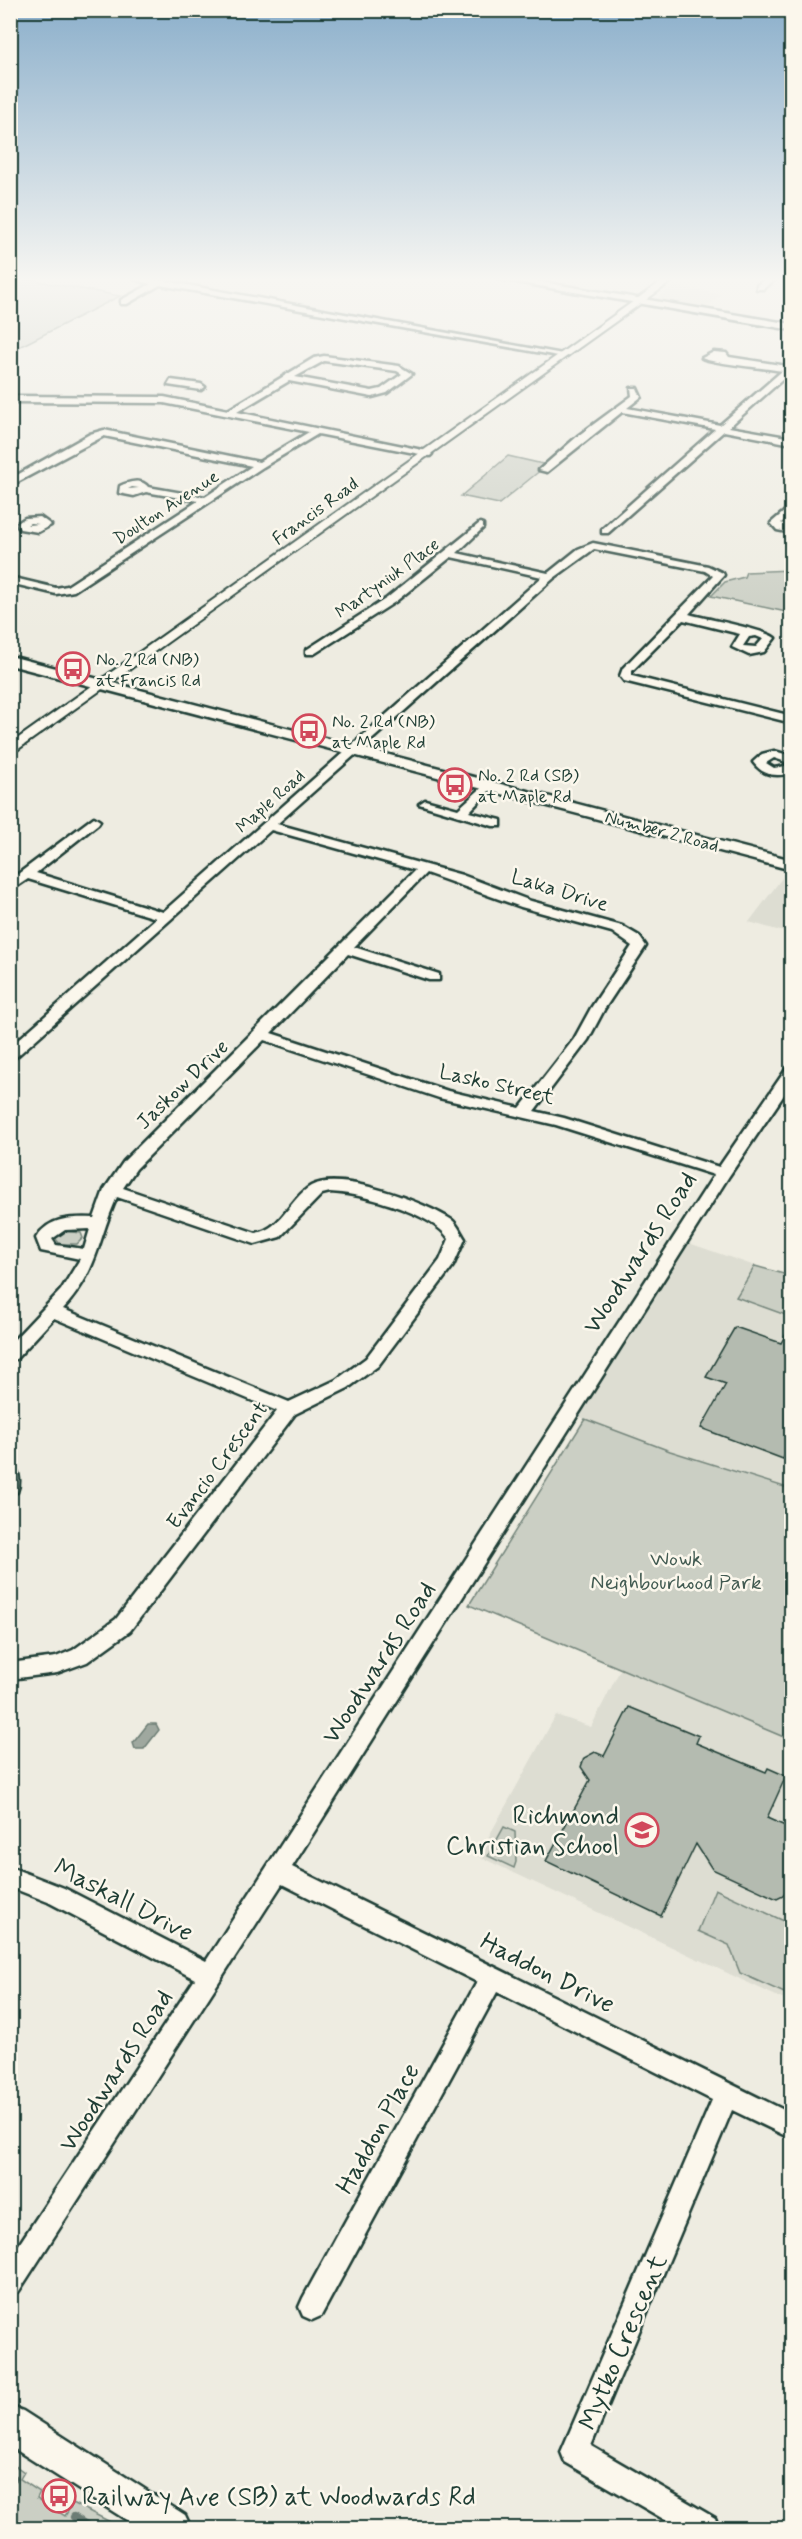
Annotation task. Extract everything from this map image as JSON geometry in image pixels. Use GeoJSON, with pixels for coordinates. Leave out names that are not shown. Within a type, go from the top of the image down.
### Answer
{"type":"FeatureCollection","features":[{"type":"Feature","properties":{"kind":"main road","name":"Number 2 Road"},"geometry":{"type":"LineString","coordinates":[[10,660],[792,866]]}},
{"type":"Feature","properties":{"kind":"main road"},"geometry":{"type":"LineString","coordinates":[[10,2424],[172,2529]]}},
{"type":"Feature","properties":{"kind":"street"},"geometry":{"type":"LineString","coordinates":[[230,413],[256,397]]}},
{"type":"Feature","properties":{"kind":"street","name":"Francis Road"},"geometry":{"type":"LineString","coordinates":[[10,751],[505,397]]}},
{"type":"Feature","properties":{"kind":"street"},"geometry":{"type":"LineString","coordinates":[[544,470],[582,437],[638,397]]}},
{"type":"Feature","properties":{"kind":"street"},"geometry":{"type":"LineString","coordinates":[[605,531],[757,397]]}},
{"type":"Feature","properties":{"kind":"street"},"geometry":{"type":"LineString","coordinates":[[10,399],[164,400],[427,454]]}},
{"type":"Feature","properties":{"kind":"street"},"geometry":{"type":"LineString","coordinates":[[622,410],[792,441]]}},
{"type":"Feature","properties":{"kind":"street","name":"Doulton Avenue"},"geometry":{"type":"LineString","coordinates":[[10,580],[63,591],[75,586],[260,465],[316,432]]}},
{"type":"Feature","properties":{"kind":"street"},"geometry":{"type":"LineString","coordinates":[[10,483],[93,436],[104,433],[260,465]]}},
{"type":"Feature","properties":{"kind":"street"},"geometry":{"type":"LineString","coordinates":[[146,489],[206,500]]}},
{"type":"Feature","properties":{"kind":"street"},"geometry":{"type":"LineString","coordinates":[[792,507],[776,523],[780,528],[792,530]]}},
{"type":"Feature","properties":{"kind":"street","name":"Martyniuk Place"},"geometry":{"type":"LineString","coordinates":[[310,652],[391,600],[480,526]]}},
{"type":"Feature","properties":{"kind":"street","name":"Maple Road"},"geometry":{"type":"LineString","coordinates":[[10,1055],[550,576],[582,551],[593,546],[608,547],[700,567],[717,573]]}},
{"type":"Feature","properties":{"kind":"street"},"geometry":{"type":"LineString","coordinates":[[449,554],[550,576]]}},
{"type":"Feature","properties":{"kind":"street"},"geometry":{"type":"LineString","coordinates":[[730,571],[717,573],[717,580],[622,676],[635,682],[792,720]]}},
{"type":"Feature","properties":{"kind":"street"},"geometry":{"type":"LineString","coordinates":[[682,616],[747,633]]}},
{"type":"Feature","properties":{"kind":"street"},"geometry":{"type":"LineString","coordinates":[[792,761],[771,755],[759,762],[762,768],[772,771],[783,772],[792,768]]}},
{"type":"Feature","properties":{"kind":"street"},"geometry":{"type":"LineString","coordinates":[[461,813],[488,786]]}},
{"type":"Feature","properties":{"kind":"street"},"geometry":{"type":"LineString","coordinates":[[425,804],[496,823]]}},
{"type":"Feature","properties":{"kind":"street"},"geometry":{"type":"LineString","coordinates":[[10,887],[94,821]]}},
{"type":"Feature","properties":{"kind":"street","name":"Laka Drive"},"geometry":{"type":"LineString","coordinates":[[269,826],[457,878],[526,904],[617,929],[634,939],[639,946],[603,1000],[581,1040],[524,1113]]}},
{"type":"Feature","properties":{"kind":"street","name":"Jaskow Drive"},"geometry":{"type":"LineString","coordinates":[[13,1348],[52,1311],[72,1287],[90,1255],[98,1224],[112,1190],[130,1165],[262,1035],[423,869]]}},
{"type":"Feature","properties":{"kind":"street"},"geometry":{"type":"LineString","coordinates":[[26,874],[166,917]]}},
{"type":"Feature","properties":{"kind":"street"},"geometry":{"type":"LineString","coordinates":[[346,949],[434,977]]}},
{"type":"Feature","properties":{"kind":"street","name":"Lasko Street"},"geometry":{"type":"LineString","coordinates":[[262,1035],[444,1095],[585,1128],[723,1173]]}},
{"type":"Feature","properties":{"kind":"street","name":"Woodwards Road"},"geometry":{"type":"LineString","coordinates":[[10,2282],[278,1870],[723,1173],[792,1071]]}},
{"type":"Feature","properties":{"kind":"street"},"geometry":{"type":"LineString","coordinates":[[112,1190],[255,1239],[267,1238],[277,1232],[316,1190],[325,1186],[344,1186],[439,1220],[455,1233],[457,1239],[453,1254],[372,1362],[342,1384],[289,1408]]}},
{"type":"Feature","properties":{"kind":"street"},"geometry":{"type":"LineString","coordinates":[[90,1255],[53,1250],[47,1247],[44,1238],[51,1229],[61,1225],[98,1224]]}},
{"type":"Feature","properties":{"kind":"street","name":"Evancio Crescent"},"geometry":{"type":"LineString","coordinates":[[10,1671],[57,1665],[80,1656],[123,1626],[289,1408],[52,1311]]}},
{"type":"Feature","properties":{"kind":"street"},"geometry":{"type":"LineString","coordinates":[[10,1474],[10,1487]]}},
{"type":"Feature","properties":{"kind":"street","name":"Haddon Drive"},"geometry":{"type":"LineString","coordinates":[[278,1870],[792,2127]]}},
{"type":"Feature","properties":{"kind":"street","name":"Maskall Drive"},"geometry":{"type":"LineString","coordinates":[[10,1877],[56,1895],[210,1975]]}},
{"type":"Feature","properties":{"kind":"street","name":"Haddon Place"},"geometry":{"type":"LineString","coordinates":[[312,2307],[493,1976]]}},
{"type":"Feature","properties":{"kind":"street","name":"Mytko Crescent"},"geometry":{"type":"LineString","coordinates":[[705,2529],[575,2452],[727,2094]]}},
{"type":"Feature","properties":{"kind":"shaded area"},"geometry":{"type":"Polygon","coordinates":[[[785,874],[791,876],[791,934],[749,922],[785,874]]]}},
{"type":"Feature","properties":{"kind":"shaded area"},"geometry":{"type":"Polygon","coordinates":[[[683,1241],[755,1266],[737,1298],[791,1317],[791,1489],[670,1451],[572,1414],[683,1241]]]}},
{"type":"Feature","properties":{"kind":"shaded area","name":"Richmond Christian School"},"geometry":{"type":"Polygon","coordinates":[[[621,1668],[791,1740],[791,1753],[786,1766],[792,1769],[791,1794],[788,1802],[792,1803],[791,2003],[478,1856],[556,1715],[591,1727],[621,1668]]]}},
{"type":"Feature","properties":{"kind":"shaded area"},"geometry":{"type":"Polygon","coordinates":[[[148,1724],[156,1724],[159,1730],[144,1749],[135,1749],[133,1743],[148,1724]]]}},
{"type":"Feature","properties":{"kind":"green space"},"geometry":{"type":"Polygon","coordinates":[[[508,456],[547,465],[499,504],[461,496],[508,456]]]}},
{"type":"Feature","properties":{"kind":"green space"},"geometry":{"type":"Polygon","coordinates":[[[791,570],[791,613],[711,596],[725,582],[744,577],[746,572],[791,570]]]}},
{"type":"Feature","properties":{"kind":"green space"},"geometry":{"type":"Polygon","coordinates":[[[65,1231],[81,1233],[83,1238],[77,1244],[60,1244],[55,1238],[65,1231]]]}},
{"type":"Feature","properties":{"kind":"green space"},"geometry":{"type":"Polygon","coordinates":[[[755,1266],[791,1276],[791,1317],[736,1297],[755,1266]]]}},
{"type":"Feature","properties":{"kind":"green space","name":"Wowk Neighbourhood Park"},"geometry":{"type":"Polygon","coordinates":[[[585,1419],[670,1451],[791,1489],[791,1740],[469,1605],[585,1419]]]}},
{"type":"Feature","properties":{"kind":"green space"},"geometry":{"type":"Polygon","coordinates":[[[504,1827],[515,1832],[516,1862],[514,1868],[488,1856],[504,1827]]]}},
{"type":"Feature","properties":{"kind":"green space"},"geometry":{"type":"Polygon","coordinates":[[[715,1889],[784,1921],[786,1918],[791,1921],[791,1996],[740,1973],[729,1945],[698,1931],[715,1889]]]}},
{"type":"Feature","properties":{"kind":"green space"},"geometry":{"type":"Polygon","coordinates":[[[10,2462],[24,2472],[20,2479],[40,2492],[37,2498],[65,2516],[73,2503],[122,2528],[11,2528],[10,2462]]]}},
{"type":"Feature","properties":{"kind":"building"},"geometry":{"type":"Polygon","coordinates":[[[792,1323],[792,1442],[783,1459],[701,1428],[726,1384],[706,1377],[735,1327],[781,1343],[792,1323]]]}},
{"type":"Feature","properties":{"kind":"building","name":"Richmond Christian School"},"geometry":{"type":"Polygon","coordinates":[[[629,1707],[699,1736],[696,1743],[766,1772],[768,1768],[786,1776],[767,1818],[792,1829],[792,1879],[783,1896],[777,1899],[712,1869],[696,1844],[661,1916],[546,1861],[590,1780],[581,1767],[584,1758],[595,1752],[604,1756],[629,1707]]]}},
{"type":"Feature","properties":{"kind":"waterway"},"geometry":{"type":"LineString","coordinates":[[10,2476],[14,2478]]}},
{"type":"Feature","properties":{"kind":"waterway"},"geometry":{"type":"LineString","coordinates":[[74,2517],[91,2528]]}},
{"type":"Feature","properties":{"kind":"place","name":"No. 2 Rd (NB) at Francis Rd"},"geometry":{"type":"Point","coordinates":[73,669]}},
{"type":"Feature","properties":{"kind":"place","name":"No. 2 Rd (NB) at Maple Rd"},"geometry":{"type":"Point","coordinates":[309,731]}},
{"type":"Feature","properties":{"kind":"place","name":"No. 2 Rd (SB) at Maple Rd"},"geometry":{"type":"Point","coordinates":[455,785]}},
{"type":"Feature","properties":{"kind":"place","name":"Richmond Christian School"},"geometry":{"type":"Point","coordinates":[642,1830]}},
{"type":"Feature","properties":{"kind":"place","name":"Railway Ave (SB) at Woodwards Rd"},"geometry":{"type":"Point","coordinates":[59,2496]}}]}
